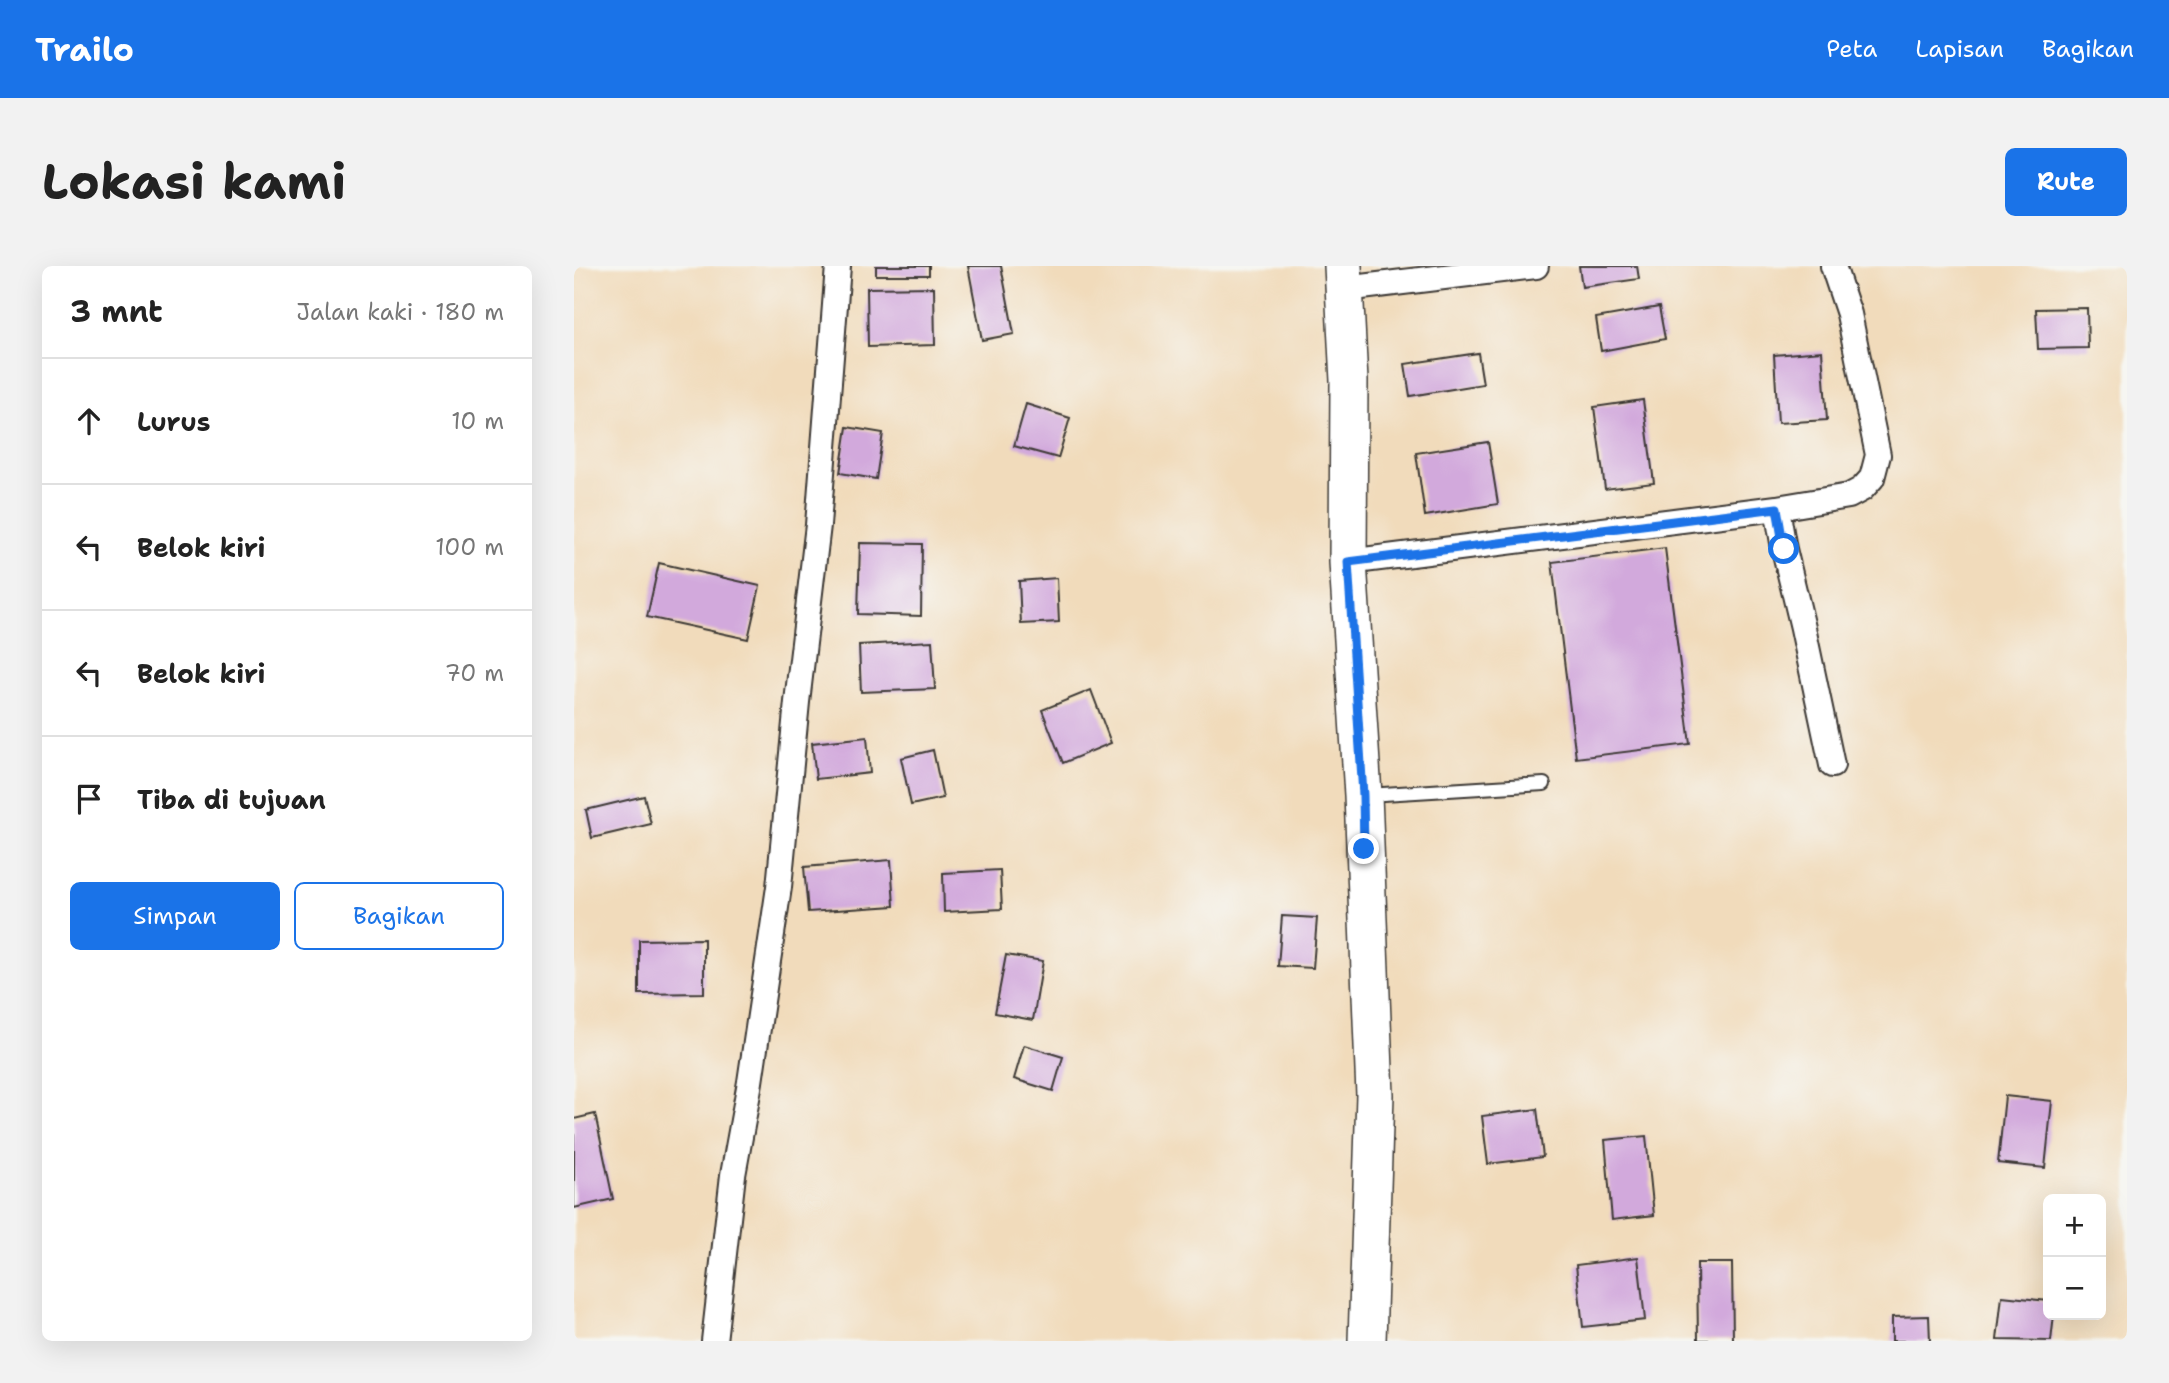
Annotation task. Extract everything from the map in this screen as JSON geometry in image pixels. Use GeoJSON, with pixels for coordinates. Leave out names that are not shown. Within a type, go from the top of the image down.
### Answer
{"type":"FeatureCollection","features":[{"type":"Feature","properties":{"kind":"street"},"geometry":{"type":"LineString","coordinates":[[714,1341],[733,1175],[750,1082],[779,887],[818,525],[838,266]]}},
{"type":"Feature","properties":{"kind":"street"},"geometry":{"type":"LineString","coordinates":[[1367,1341],[1375,1095],[1363,795],[1348,562],[1349,381],[1344,278],[1536,266]]}},
{"type":"Feature","properties":{"kind":"street"},"geometry":{"type":"LineString","coordinates":[[1348,562],[1777,508],[1849,496],[1862,489],[1872,478],[1878,455],[1849,314],[1833,266]]}},
{"type":"Feature","properties":{"kind":"street"},"geometry":{"type":"LineString","coordinates":[[1777,508],[1832,765]]}},
{"type":"Feature","properties":{"kind":"lane"},"geometry":{"type":"LineString","coordinates":[[1363,795],[1544,784]]}},
{"type":"Feature","properties":{"kind":"building"},"geometry":{"type":"Polygon","coordinates":[[[876,266],[929,266],[929,275],[876,275],[876,266]]]}},
{"type":"Feature","properties":{"kind":"building"},"geometry":{"type":"Polygon","coordinates":[[[968,266],[1001,266],[1014,334],[982,340],[968,266]]]}},
{"type":"Feature","properties":{"kind":"building"},"geometry":{"type":"Polygon","coordinates":[[[1579,266],[1637,266],[1639,279],[1582,287],[1579,266]]]}},
{"type":"Feature","properties":{"kind":"building"},"geometry":{"type":"Polygon","coordinates":[[[934,287],[935,345],[868,347],[867,288],[934,287]]]}},
{"type":"Feature","properties":{"kind":"building"},"geometry":{"type":"Polygon","coordinates":[[[1659,307],[1665,339],[1601,351],[1596,318],[1659,307]]]}},
{"type":"Feature","properties":{"kind":"building"},"geometry":{"type":"Polygon","coordinates":[[[2087,308],[2088,348],[2038,349],[2036,309],[2087,308]]]}},
{"type":"Feature","properties":{"kind":"building"},"geometry":{"type":"Polygon","coordinates":[[[1822,351],[1827,420],[1778,423],[1774,355],[1822,351]]]}},
{"type":"Feature","properties":{"kind":"building"},"geometry":{"type":"Polygon","coordinates":[[[1478,353],[1483,384],[1410,396],[1405,364],[1478,353]]]}},
{"type":"Feature","properties":{"kind":"building"},"geometry":{"type":"Polygon","coordinates":[[[1643,400],[1654,483],[1605,489],[1594,407],[1643,400]]]}},
{"type":"Feature","properties":{"kind":"building"},"geometry":{"type":"Polygon","coordinates":[[[1026,404],[1070,418],[1058,458],[1014,446],[1026,404]]]}},
{"type":"Feature","properties":{"kind":"building"},"geometry":{"type":"Polygon","coordinates":[[[847,427],[883,433],[876,479],[840,473],[847,427]]]}},
{"type":"Feature","properties":{"kind":"building"},"geometry":{"type":"Polygon","coordinates":[[[1488,442],[1498,504],[1425,516],[1416,453],[1488,442]]]}},
{"type":"Feature","properties":{"kind":"building"},"geometry":{"type":"Polygon","coordinates":[[[860,543],[922,544],[921,616],[858,614],[860,543]]]}},
{"type":"Feature","properties":{"kind":"building"},"geometry":{"type":"Polygon","coordinates":[[[1665,548],[1690,744],[1576,758],[1552,562],[1665,548]]]}},
{"type":"Feature","properties":{"kind":"building"},"geometry":{"type":"Polygon","coordinates":[[[659,563],[760,586],[748,639],[647,617],[659,563]]]}},
{"type":"Feature","properties":{"kind":"building"},"geometry":{"type":"Polygon","coordinates":[[[1057,578],[1059,622],[1021,624],[1019,581],[1057,578]]]}},
{"type":"Feature","properties":{"kind":"building"},"geometry":{"type":"Polygon","coordinates":[[[932,641],[935,689],[861,692],[859,645],[932,641]]]}},
{"type":"Feature","properties":{"kind":"building"},"geometry":{"type":"Polygon","coordinates":[[[1091,690],[1111,743],[1063,763],[1042,710],[1091,690]]]}},
{"type":"Feature","properties":{"kind":"building"},"geometry":{"type":"Polygon","coordinates":[[[867,737],[870,773],[816,779],[812,743],[867,737]]]}},
{"type":"Feature","properties":{"kind":"building"},"geometry":{"type":"Polygon","coordinates":[[[933,750],[943,798],[911,805],[901,758],[933,750]]]}},
{"type":"Feature","properties":{"kind":"building"},"geometry":{"type":"Polygon","coordinates":[[[644,796],[651,824],[592,838],[586,810],[644,796]]]}},
{"type":"Feature","properties":{"kind":"building"},"geometry":{"type":"Polygon","coordinates":[[[891,860],[894,906],[808,912],[804,867],[891,860]]]}},
{"type":"Feature","properties":{"kind":"building"},"geometry":{"type":"Polygon","coordinates":[[[1000,870],[1002,909],[944,912],[943,873],[1000,870]]]}},
{"type":"Feature","properties":{"kind":"building"},"geometry":{"type":"Polygon","coordinates":[[[1282,916],[1317,918],[1313,968],[1278,966],[1282,916]]]}},
{"type":"Feature","properties":{"kind":"building"},"geometry":{"type":"Polygon","coordinates":[[[704,939],[704,993],[639,994],[639,940],[704,939]]]}},
{"type":"Feature","properties":{"kind":"building"},"geometry":{"type":"Polygon","coordinates":[[[1006,955],[1043,961],[1033,1020],[995,1013],[1006,955]]]}},
{"type":"Feature","properties":{"kind":"building"},"geometry":{"type":"Polygon","coordinates":[[[1024,1045],[1063,1057],[1053,1091],[1014,1079],[1024,1045]]]}},
{"type":"Feature","properties":{"kind":"building"},"geometry":{"type":"Polygon","coordinates":[[[2005,1096],[2052,1101],[2045,1168],[1998,1163],[2005,1096]]]}},
{"type":"Feature","properties":{"kind":"building"},"geometry":{"type":"Polygon","coordinates":[[[1537,1109],[1543,1157],[1488,1164],[1482,1116],[1537,1109]]]}},
{"type":"Feature","properties":{"kind":"building"},"geometry":{"type":"Polygon","coordinates":[[[595,1114],[613,1199],[574,1208],[574,1119],[595,1114]]]}},
{"type":"Feature","properties":{"kind":"building"},"geometry":{"type":"Polygon","coordinates":[[[1646,1136],[1654,1215],[1612,1220],[1605,1140],[1646,1136]]]}},
{"type":"Feature","properties":{"kind":"building"},"geometry":{"type":"Polygon","coordinates":[[[1638,1257],[1645,1320],[1583,1327],[1576,1265],[1638,1257]]]}},
{"type":"Feature","properties":{"kind":"building"},"geometry":{"type":"Polygon","coordinates":[[[1697,1263],[1732,1263],[1733,1340],[1698,1340],[1697,1263]]]}},
{"type":"Feature","properties":{"kind":"building"},"geometry":{"type":"Polygon","coordinates":[[[2002,1296],[2043,1300],[2043,1320],[2053,1320],[2051,1341],[1997,1340],[2002,1296]]]}},
{"type":"Feature","properties":{"kind":"building"},"geometry":{"type":"Polygon","coordinates":[[[1929,1316],[1930,1341],[1892,1341],[1892,1317],[1929,1316]]]}},
{"type":"Feature","properties":{"kind":"route"},"geometry":{"type":"LineString","coordinates":[[1364,849],[1348,562],[1777,508],[1784,549]]}}]}
